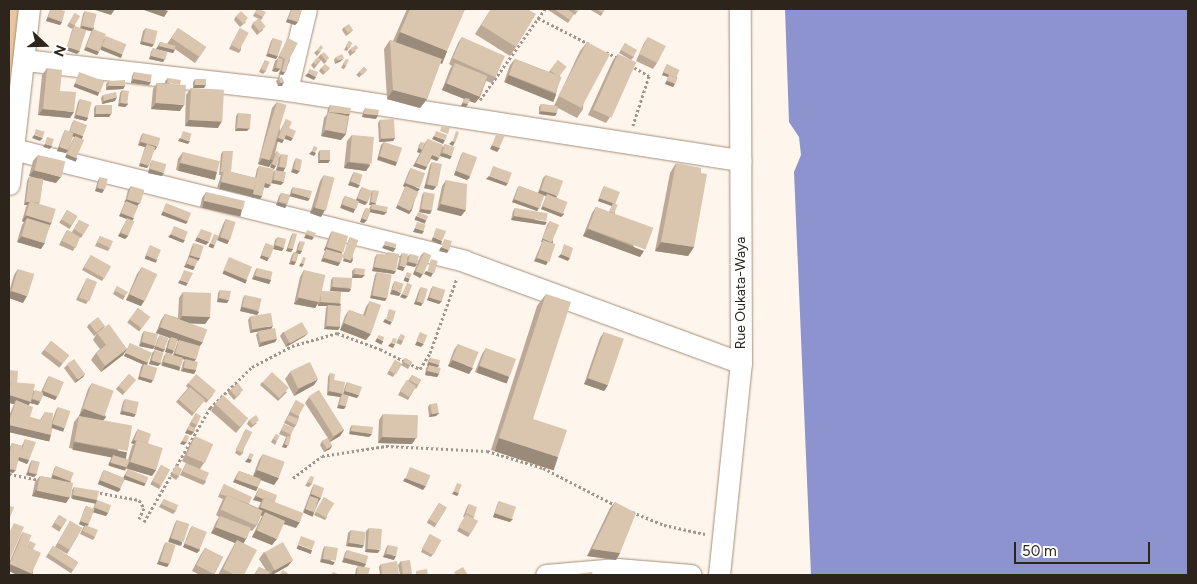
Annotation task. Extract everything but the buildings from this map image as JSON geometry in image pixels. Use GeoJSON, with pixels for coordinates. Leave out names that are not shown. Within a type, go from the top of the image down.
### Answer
{"type":"FeatureCollection","features":[{"type":"Feature","properties":{"kind":"street"},"geometry":{"type":"LineString","coordinates":[[9,184],[25,60],[29,9]]}},
{"type":"Feature","properties":{"kind":"street"},"geometry":{"type":"LineString","coordinates":[[287,90],[306,9]]}},
{"type":"Feature","properties":{"kind":"street","name":"Rue Oukata-Waya"},"geometry":{"type":"LineString","coordinates":[[719,575],[725,538],[741,363],[740,9]]}},
{"type":"Feature","properties":{"kind":"street"},"geometry":{"type":"LineString","coordinates":[[25,60],[287,90],[627,144],[741,160]]}},
{"type":"Feature","properties":{"kind":"street"},"geometry":{"type":"LineString","coordinates":[[13,149],[464,261],[741,363]]}},
{"type":"Feature","properties":{"kind":"street"},"geometry":{"type":"LineString","coordinates":[[546,575],[617,569],[691,575]]}},
{"type":"Feature","properties":{"kind":"path"},"geometry":{"type":"LineString","coordinates":[[464,117],[486,94],[545,9]]}},
{"type":"Feature","properties":{"kind":"path"},"geometry":{"type":"LineString","coordinates":[[538,18],[590,45]]}},
{"type":"Feature","properties":{"kind":"path"},"geometry":{"type":"LineString","coordinates":[[598,49],[649,76],[627,144]]}},
{"type":"Feature","properties":{"kind":"path"},"geometry":{"type":"LineString","coordinates":[[144,522],[174,464],[210,408],[252,367],[292,346],[337,333],[388,352],[420,369],[430,353],[464,261]]}},
{"type":"Feature","properties":{"kind":"path"},"geometry":{"type":"LineString","coordinates":[[293,478],[322,456],[386,446],[487,451],[543,468],[595,497],[621,508]]}},
{"type":"Feature","properties":{"kind":"path"},"geometry":{"type":"LineString","coordinates":[[9,474],[44,481]]}},
{"type":"Feature","properties":{"kind":"path"},"geometry":{"type":"LineString","coordinates":[[89,491],[139,500],[144,508],[139,519]]}},
{"type":"Feature","properties":{"kind":"path"},"geometry":{"type":"LineString","coordinates":[[630,511],[664,525],[725,538]]}},
{"type":"Feature","properties":{"kind":"shaded area"},"geometry":{"type":"Polygon","coordinates":[[[9,9],[25,9],[9,98],[9,9]]]}},
{"type":"Feature","properties":{"kind":"water"},"geometry":{"type":"Polygon","coordinates":[[[785,9],[1188,9],[1188,575],[811,575],[794,172],[801,155],[799,137],[789,122],[785,9]]]}}]}
